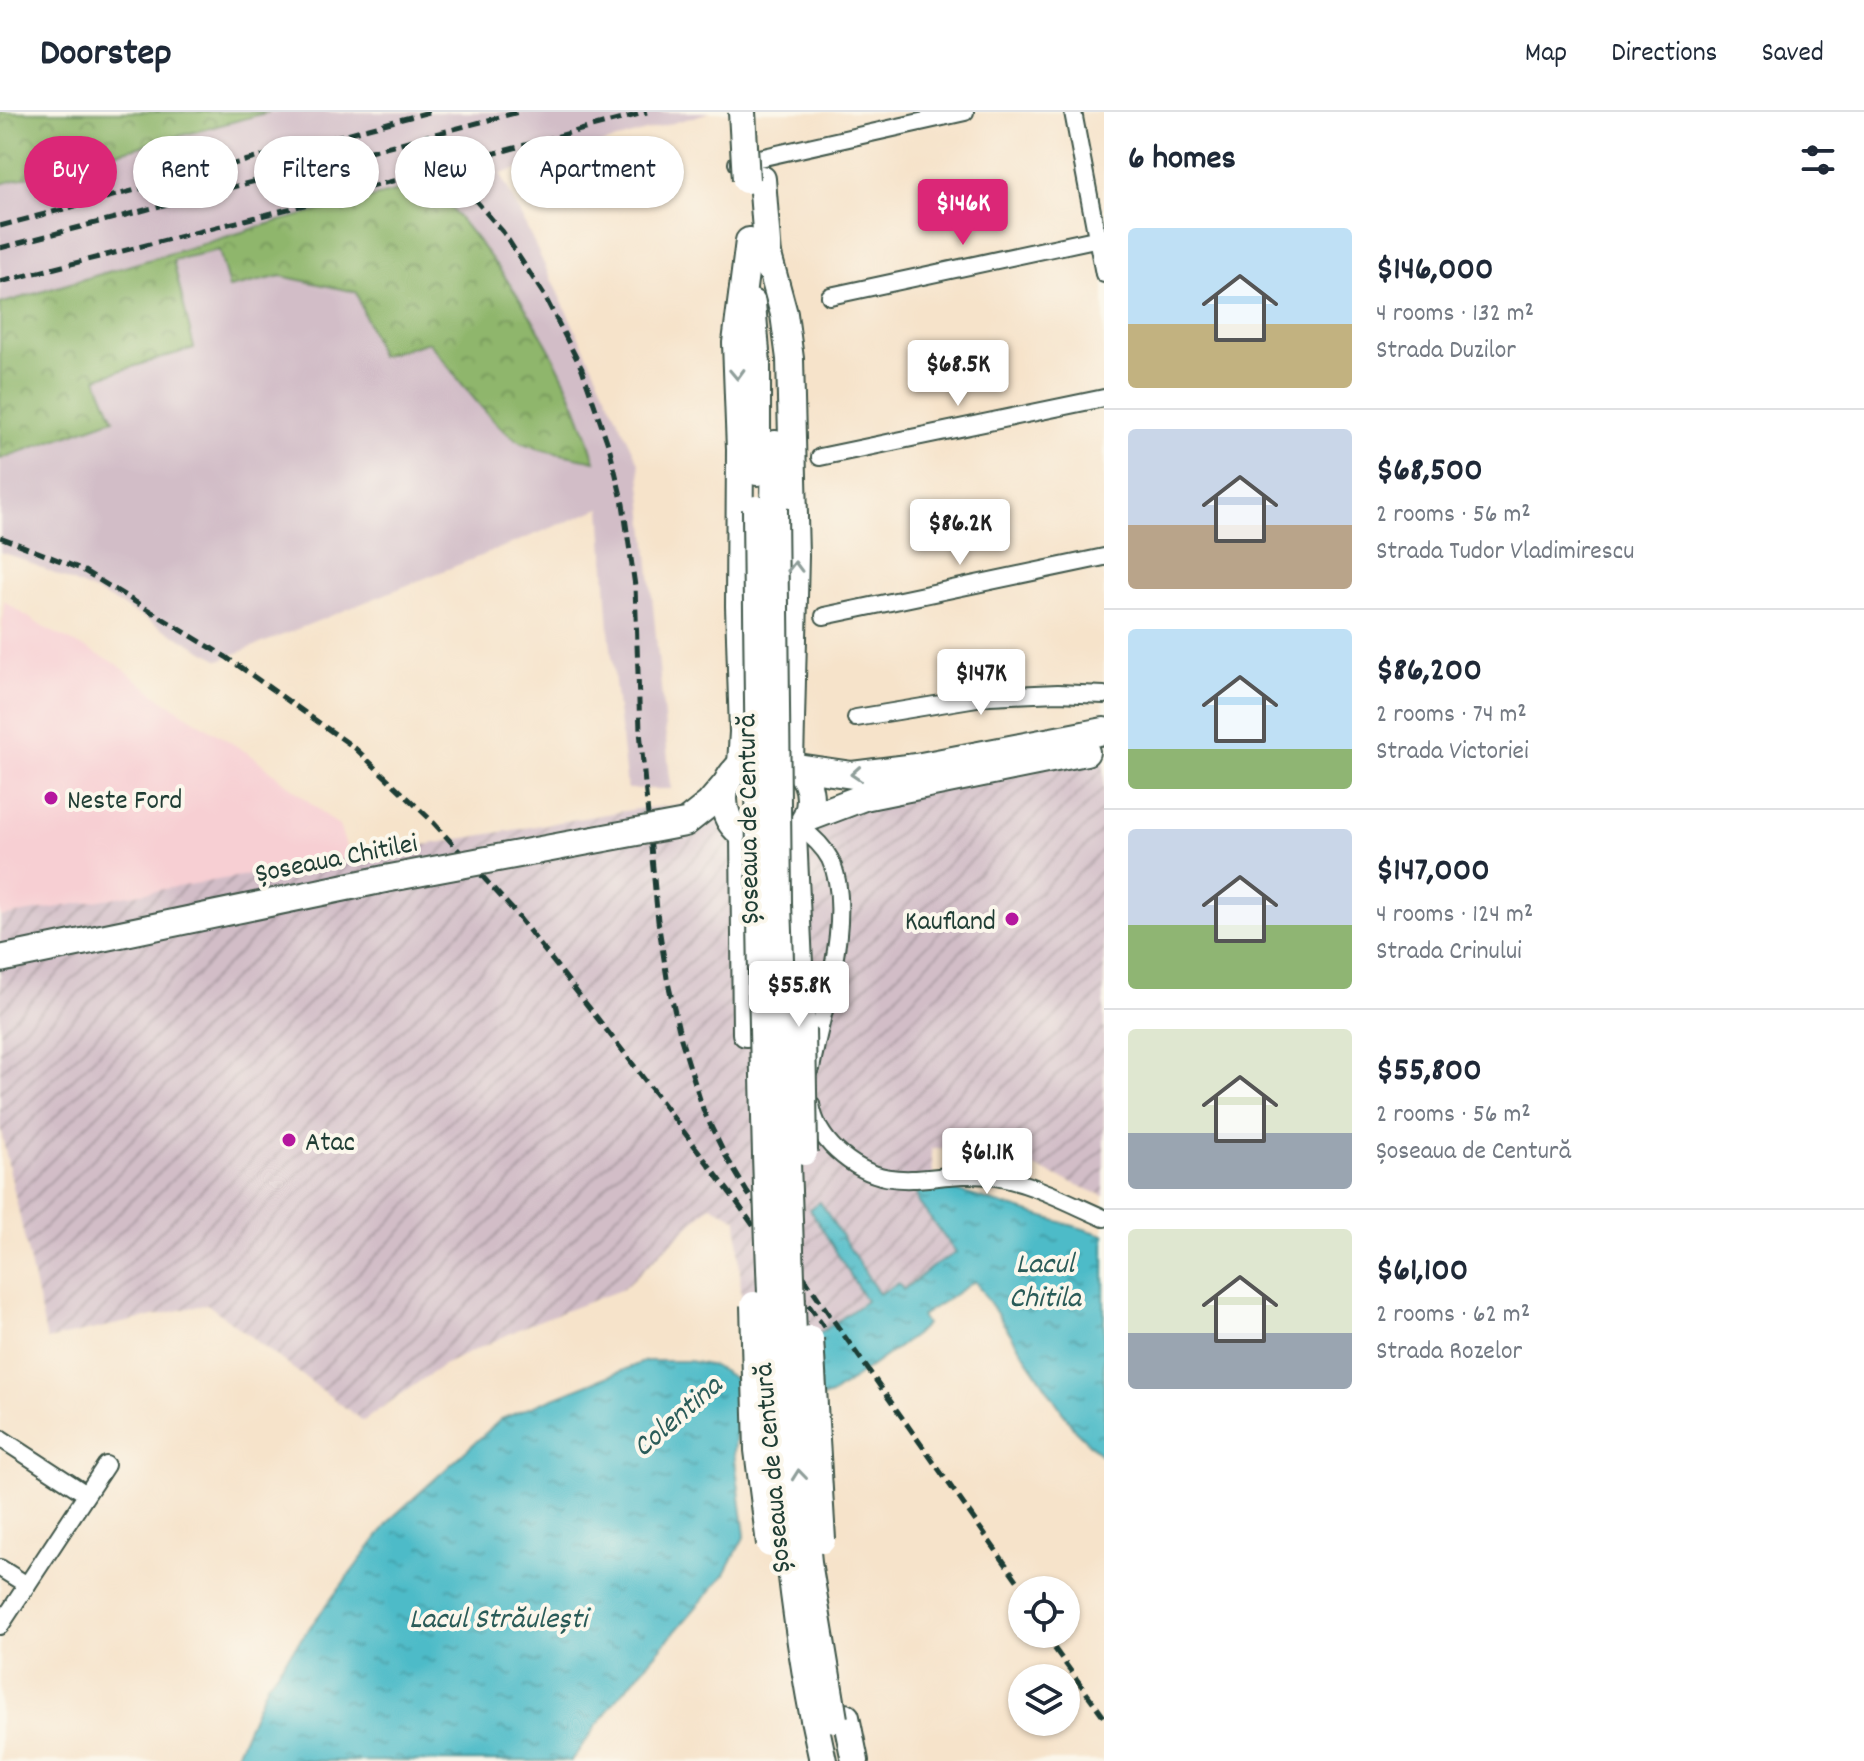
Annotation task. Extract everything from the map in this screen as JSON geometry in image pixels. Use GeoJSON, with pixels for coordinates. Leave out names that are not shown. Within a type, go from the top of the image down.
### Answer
{"type":"FeatureCollection","features":[{"type":"Feature","properties":{"kind":"main road","name":"Șoseaua de Centură"},"geometry":{"type":"LineString","coordinates":[[742,112],[759,248],[757,364],[765,509],[759,906],[778,1453],[797,1633],[824,1719],[843,1761]]}},
{"type":"Feature","properties":{"kind":"main road","name":"Șoseaua de Centură"},"geometry":{"type":"LineString","coordinates":[[749,174],[758,112]]}},
{"type":"Feature","properties":{"kind":"main road"},"geometry":{"type":"LineString","coordinates":[[759,248],[784,314],[790,359],[795,556],[793,765],[809,786],[809,808],[800,826],[808,1312],[827,1615],[824,1719],[810,1761]]}},
{"type":"Feature","properties":{"kind":"main road"},"geometry":{"type":"LineString","coordinates":[[759,248],[736,343],[743,732],[725,811],[739,832],[753,840],[774,842],[800,826],[864,797],[1104,749]]}},
{"type":"Feature","properties":{"kind":"main road"},"geometry":{"type":"LineString","coordinates":[[685,823],[709,804],[734,774],[761,756],[776,756],[793,765],[852,775],[916,767],[1104,731]]}},
{"type":"Feature","properties":{"kind":"main road","name":"Șoseaua Chitilei"},"geometry":{"type":"LineString","coordinates":[[0,959],[385,879],[685,823],[739,832]]}},
{"type":"Feature","properties":{"kind":"main road"},"geometry":{"type":"LineString","coordinates":[[739,832],[758,1450],[772,1559],[824,1719],[855,1761]]}},
{"type":"Feature","properties":{"kind":"main road","name":"Șoseaua de Centură"},"geometry":{"type":"LineString","coordinates":[[823,1761],[824,1719]]}},
{"type":"Feature","properties":{"kind":"street"},"geometry":{"type":"LineString","coordinates":[[749,174],[965,112]]}},
{"type":"Feature","properties":{"kind":"street"},"geometry":{"type":"LineString","coordinates":[[1073,112],[1100,238],[1104,274]]}},
{"type":"Feature","properties":{"kind":"street"},"geometry":{"type":"LineString","coordinates":[[830,296],[1100,238]]}},
{"type":"Feature","properties":{"kind":"street"},"geometry":{"type":"LineString","coordinates":[[820,457],[1104,398]]}},
{"type":"Feature","properties":{"kind":"street"},"geometry":{"type":"LineString","coordinates":[[824,616],[1104,557]]}},
{"type":"Feature","properties":{"kind":"street"},"geometry":{"type":"LineString","coordinates":[[856,718],[989,696],[1104,695]]}},
{"type":"Feature","properties":{"kind":"street"},"geometry":{"type":"LineString","coordinates":[[800,826],[818,841],[830,859],[838,884],[830,982],[811,1075],[814,1121],[832,1146],[859,1169],[875,1176],[899,1180],[957,1175],[996,1177],[1028,1186],[1104,1218]]}},
{"type":"Feature","properties":{"kind":"street"},"geometry":{"type":"LineString","coordinates":[[0,1438],[86,1494]]}},
{"type":"Feature","properties":{"kind":"street"},"geometry":{"type":"LineString","coordinates":[[0,1626],[106,1465]]}},
{"type":"Feature","properties":{"kind":"street"},"geometry":{"type":"LineString","coordinates":[[0,1568],[27,1585]]}},
{"type":"Feature","properties":{"kind":"shaded area"},"geometry":{"type":"Polygon","coordinates":[[[0,112],[710,112],[629,136],[511,136],[511,171],[501,174],[511,195],[511,208],[517,208],[639,463],[671,789],[627,789],[609,630],[601,508],[220,660],[102,595],[0,552],[0,112]]]}},
{"type":"Feature","properties":{"kind":"shaded area"},"geometry":{"type":"Polygon","coordinates":[[[4,601],[43,627],[117,664],[163,700],[254,757],[339,826],[351,860],[0,917],[0,648],[4,601]]]}},
{"type":"Feature","properties":{"kind":"shaded area"},"geometry":{"type":"Polygon","coordinates":[[[1104,756],[1104,1196],[985,1147],[931,1149],[934,1184],[917,1193],[919,1203],[956,1253],[903,1290],[898,1283],[879,1294],[820,1202],[810,1209],[866,1301],[798,1349],[746,1380],[737,1219],[711,1205],[623,1289],[530,1324],[443,1365],[363,1421],[207,1304],[47,1340],[0,1127],[0,917],[636,809],[677,805],[785,813],[1104,756]]]}},
{"type":"Feature","properties":{"kind":"green space"},"geometry":{"type":"Polygon","coordinates":[[[0,112],[269,112],[179,136],[133,136],[133,148],[117,153],[117,136],[24,136],[24,178],[0,184],[0,112]]]}},
{"type":"Feature","properties":{"kind":"green space"},"geometry":{"type":"Polygon","coordinates":[[[395,192],[395,208],[450,208],[454,212],[511,286],[545,341],[573,400],[595,461],[544,450],[517,440],[483,409],[429,342],[380,356],[356,292],[281,276],[229,288],[219,250],[173,260],[194,348],[96,378],[114,419],[0,459],[0,304],[331,208],[379,208],[379,196],[395,192]]]}},
{"type":"Feature","properties":{"kind":"water","name":"Lacul Străulești"},"geometry":{"type":"Polygon","coordinates":[[[934,1184],[1104,1235],[1104,1458],[1075,1430],[975,1281],[921,1316],[926,1324],[915,1335],[831,1395],[744,1423],[736,1435],[734,1452],[745,1535],[725,1574],[615,1701],[571,1761],[233,1761],[267,1684],[393,1517],[501,1419],[646,1361],[689,1361],[713,1366],[736,1379],[746,1380],[798,1349],[866,1301],[810,1209],[820,1202],[879,1294],[899,1283],[903,1290],[956,1253],[919,1203],[916,1193],[934,1184]]]}},
{"type":"Feature","properties":{"kind":"railway"},"geometry":{"type":"LineString","coordinates":[[0,226],[429,112]]}},
{"type":"Feature","properties":{"kind":"railway"},"geometry":{"type":"LineString","coordinates":[[0,248],[519,112]]}},
{"type":"Feature","properties":{"kind":"railway"},"geometry":{"type":"LineString","coordinates":[[0,282],[304,205],[647,112]]}},
{"type":"Feature","properties":{"kind":"railway"},"geometry":{"type":"LineString","coordinates":[[482,208],[503,232],[544,295],[582,369],[610,450],[623,504],[635,586],[640,731],[658,921],[681,1039],[704,1112],[747,1192],[831,1317],[1014,1576]]}},
{"type":"Feature","properties":{"kind":"railway"},"geometry":{"type":"LineString","coordinates":[[0,537],[81,569],[226,657],[355,748],[431,820],[513,910],[626,1055],[736,1201],[824,1327]]}},
{"type":"Feature","properties":{"kind":"railway"},"geometry":{"type":"LineString","coordinates":[[1054,1648],[1104,1717]]}},
{"type":"Feature","properties":{"kind":"place","name":"Neste Ford"},"geometry":{"type":"Point","coordinates":[51,798]}},
{"type":"Feature","properties":{"kind":"place","name":"Kaufland"},"geometry":{"type":"Point","coordinates":[1012,919]}},
{"type":"Feature","properties":{"kind":"place","name":"Atac"},"geometry":{"type":"Point","coordinates":[289,1140]}},
{"type":"Feature","properties":{"kind":"water label","name":"Lacul Chitila"},"geometry":{"type":"Point","coordinates":[1045,1279]}},
{"type":"Feature","properties":{"kind":"water label","name":"Colentina"},"geometry":{"type":"Point","coordinates":[676,1415]}}]}
